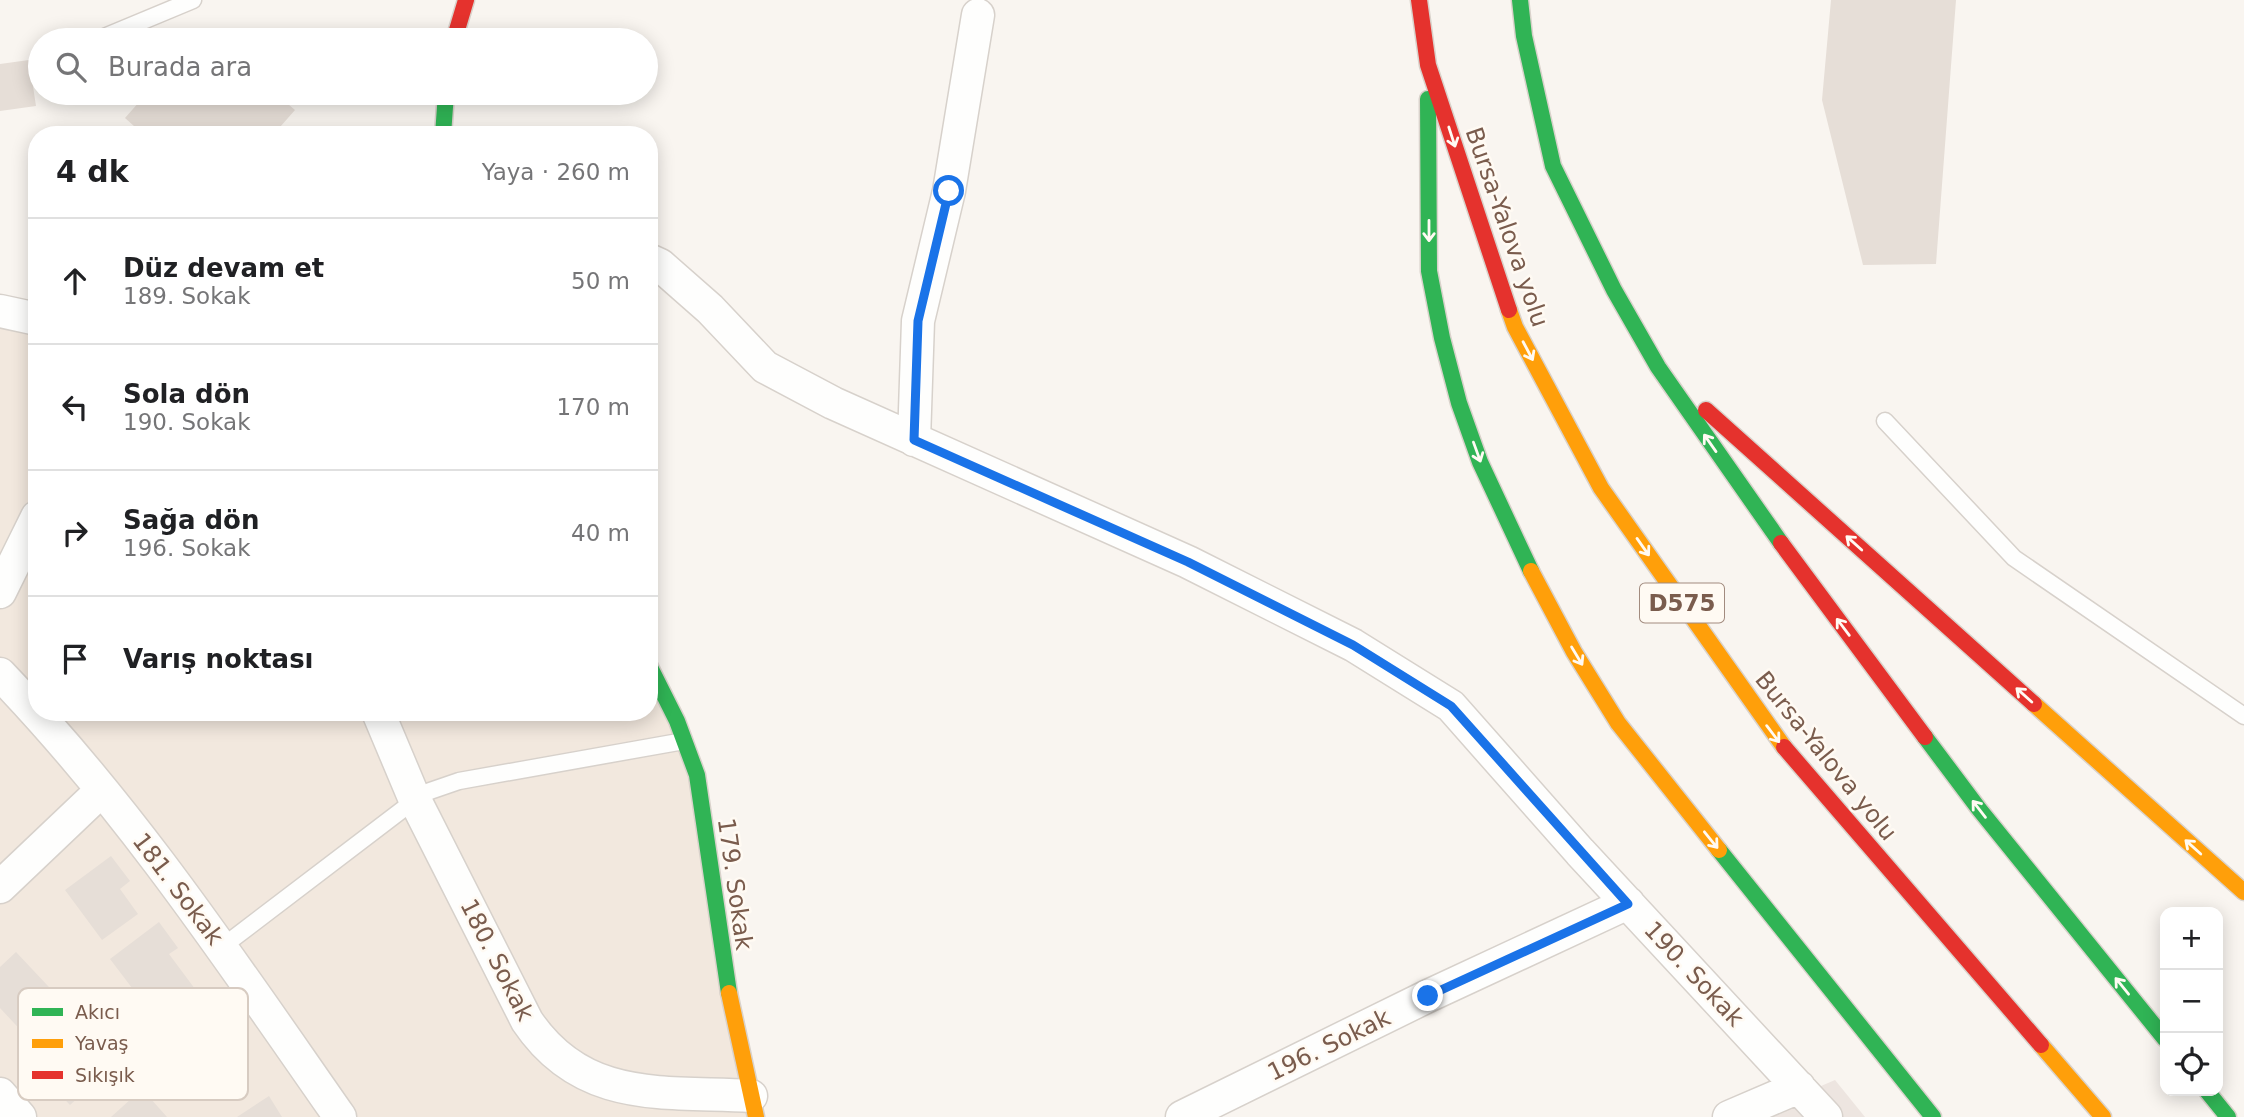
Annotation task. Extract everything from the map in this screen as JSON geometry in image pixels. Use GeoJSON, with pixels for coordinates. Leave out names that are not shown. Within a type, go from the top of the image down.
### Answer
{"type":"FeatureCollection","features":[{"type":"Feature","properties":{"kind":"main road","name":"Bursa-Yalova yolu"},"geometry":{"type":"LineString","coordinates":[[1419,0],[1428,65],[1515,327],[1601,488],[1775,737],[2103,1117]]}},
{"type":"Feature","properties":{"kind":"main road"},"geometry":{"type":"LineString","coordinates":[[1520,0],[1524,36],[1553,166],[1614,290],[1658,367],[1779,541],[1979,809],[2160,1034]]}},
{"type":"Feature","properties":{"kind":"main road"},"geometry":{"type":"LineString","coordinates":[[456,28],[459,2]]}},
{"type":"Feature","properties":{"kind":"main road"},"geometry":{"type":"LineString","coordinates":[[1428,65],[1429,271],[1442,338],[1459,403],[1480,462],[1534,579],[1574,652],[1618,723],[1933,1117]]}},
{"type":"Feature","properties":{"kind":"main road"},"geometry":{"type":"LineString","coordinates":[[444,126],[445,105]]}},
{"type":"Feature","properties":{"kind":"main road"},"geometry":{"type":"LineString","coordinates":[[1658,367],[2244,892]]}},
{"type":"Feature","properties":{"kind":"main road","name":"179. Sokak"},"geometry":{"type":"LineString","coordinates":[[658,685],[697,775],[725,976],[753,1106]]}},
{"type":"Feature","properties":{"kind":"main road"},"geometry":{"type":"LineString","coordinates":[[2211,1096],[2228,1117]]}},
{"type":"Feature","properties":{"kind":"street"},"geometry":{"type":"LineString","coordinates":[[914,440],[918,321],[949,191],[978,15]]}},
{"type":"Feature","properties":{"kind":"street","name":"190. Sokak"},"geometry":{"type":"LineString","coordinates":[[658,263],[710,309],[765,367],[833,403],[1188,562],[1353,645],[1451,706],[1628,904],[1826,1117]]}},
{"type":"Feature","properties":{"kind":"street"},"geometry":{"type":"LineString","coordinates":[[0,311],[28,317]]}},
{"type":"Feature","properties":{"kind":"street"},"geometry":{"type":"LineString","coordinates":[[0,592],[28,535]]}},
{"type":"Feature","properties":{"kind":"street","name":"181. Sokak"},"geometry":{"type":"LineString","coordinates":[[0,674],[28,703]]}},
{"type":"Feature","properties":{"kind":"street","name":"181. Sokak"},"geometry":{"type":"LineString","coordinates":[[44,721],[152,851],[340,1117]]}},
{"type":"Feature","properties":{"kind":"street","name":"180. Sokak"},"geometry":{"type":"LineString","coordinates":[[382,721],[415,800],[536,1035],[573,1069],[621,1088],[753,1106]]}},
{"type":"Feature","properties":{"kind":"street"},"geometry":{"type":"LineString","coordinates":[[0,887],[102,790]]}},
{"type":"Feature","properties":{"kind":"street","name":"196. Sokak"},"geometry":{"type":"LineString","coordinates":[[1182,1117],[1428,996],[1628,904]]}},
{"type":"Feature","properties":{"kind":"street"},"geometry":{"type":"LineString","coordinates":[[1729,1117],[1798,1087]]}},
{"type":"Feature","properties":{"kind":"street"},"geometry":{"type":"LineString","coordinates":[[0,1094],[20,1117]]}},
{"type":"Feature","properties":{"kind":"lane"},"geometry":{"type":"LineString","coordinates":[[126,28],[193,0]]}},
{"type":"Feature","properties":{"kind":"lane"},"geometry":{"type":"LineString","coordinates":[[1885,421],[2014,558],[2244,716]]}},
{"type":"Feature","properties":{"kind":"lane"},"geometry":{"type":"LineString","coordinates":[[222,947],[430,791],[459,781],[684,741]]}},
{"type":"Feature","properties":{"kind":"shaded area"},"geometry":{"type":"Polygon","coordinates":[[[0,311],[28,317],[28,721],[658,721],[658,683],[677,721],[756,1117],[0,1117],[0,311]]]}},
{"type":"Feature","properties":{"kind":"shaded area"},"geometry":{"type":"Polygon","coordinates":[[[1835,1080],[1865,1117],[1749,1117],[1835,1080]]]}},
{"type":"Feature","properties":{"kind":"building"},"geometry":{"type":"Polygon","coordinates":[[[1831,0],[1956,0],[1936,264],[1863,265],[1822,100],[1831,0]]]}},
{"type":"Feature","properties":{"kind":"building"},"geometry":{"type":"Polygon","coordinates":[[[28,60],[28,105],[36,106],[0,111],[0,64],[28,60]]]}},
{"type":"Feature","properties":{"kind":"building"},"geometry":{"type":"Polygon","coordinates":[[[136,105],[289,105],[295,110],[281,126],[134,126],[125,118],[136,105]]]}},
{"type":"Feature","properties":{"kind":"building"},"geometry":{"type":"Polygon","coordinates":[[[111,856],[130,881],[120,889],[138,914],[102,940],[65,890],[111,856]]]}},
{"type":"Feature","properties":{"kind":"building"},"geometry":{"type":"Polygon","coordinates":[[[159,922],[178,948],[169,954],[194,988],[132,988],[110,959],[159,922]]]}},
{"type":"Feature","properties":{"kind":"building"},"geometry":{"type":"Polygon","coordinates":[[[16,952],[50,988],[18,988],[18,1027],[0,1008],[0,967],[16,952]]]}},
{"type":"Feature","properties":{"kind":"building"},"geometry":{"type":"Polygon","coordinates":[[[269,1096],[282,1117],[237,1117],[269,1096]]]}},
{"type":"Feature","properties":{"kind":"building"},"geometry":{"type":"Polygon","coordinates":[[[130,1100],[152,1100],[167,1117],[111,1117],[130,1100]]]}},
{"type":"Feature","properties":{"kind":"traffic: fast"},"geometry":{"type":"LineString","coordinates":[[1520,0],[1524,36],[1553,166],[1614,290],[1658,367],[1781,543]]}},
{"type":"Feature","properties":{"kind":"traffic: fast"},"geometry":{"type":"LineString","coordinates":[[1428,99],[1429,271],[1442,338],[1459,403],[1480,462],[1531,571]]}},
{"type":"Feature","properties":{"kind":"traffic: fast"},"geometry":{"type":"LineString","coordinates":[[444,126],[445,105]]}},
{"type":"Feature","properties":{"kind":"traffic: fast"},"geometry":{"type":"LineString","coordinates":[[658,683],[677,721],[697,775],[729,993]]}},
{"type":"Feature","properties":{"kind":"traffic: fast"},"geometry":{"type":"LineString","coordinates":[[1925,737],[1979,809],[2160,1033]]}},
{"type":"Feature","properties":{"kind":"traffic: fast"},"geometry":{"type":"LineString","coordinates":[[1719,850],[1933,1117]]}},
{"type":"Feature","properties":{"kind":"traffic: fast"},"geometry":{"type":"LineString","coordinates":[[2211,1096],[2228,1117]]}},
{"type":"Feature","properties":{"kind":"traffic: slow"},"geometry":{"type":"LineString","coordinates":[[1509,310],[1515,327],[1601,488],[1784,747]]}},
{"type":"Feature","properties":{"kind":"traffic: slow"},"geometry":{"type":"LineString","coordinates":[[1531,571],[1574,652],[1618,723],[1719,850]]}},
{"type":"Feature","properties":{"kind":"traffic: slow"},"geometry":{"type":"LineString","coordinates":[[2034,704],[2244,892]]}},
{"type":"Feature","properties":{"kind":"traffic: slow"},"geometry":{"type":"LineString","coordinates":[[729,993],[756,1117]]}},
{"type":"Feature","properties":{"kind":"traffic: slow"},"geometry":{"type":"LineString","coordinates":[[2041,1045],[2103,1117]]}},
{"type":"Feature","properties":{"kind":"traffic: jam"},"geometry":{"type":"LineString","coordinates":[[458,28],[466,0]]}},
{"type":"Feature","properties":{"kind":"traffic: jam"},"geometry":{"type":"LineString","coordinates":[[1419,0],[1428,65],[1509,310]]}},
{"type":"Feature","properties":{"kind":"traffic: jam"},"geometry":{"type":"LineString","coordinates":[[1706,410],[2034,704]]}},
{"type":"Feature","properties":{"kind":"traffic: jam"},"geometry":{"type":"LineString","coordinates":[[1781,543],[1925,737]]}},
{"type":"Feature","properties":{"kind":"traffic: jam"},"geometry":{"type":"LineString","coordinates":[[1784,747],[2041,1045]]}},
{"type":"Feature","properties":{"kind":"route"},"geometry":{"type":"LineString","coordinates":[[949,191],[918,321],[914,440],[1188,562],[1353,645],[1451,706],[1628,904],[1428,996]]}}]}
